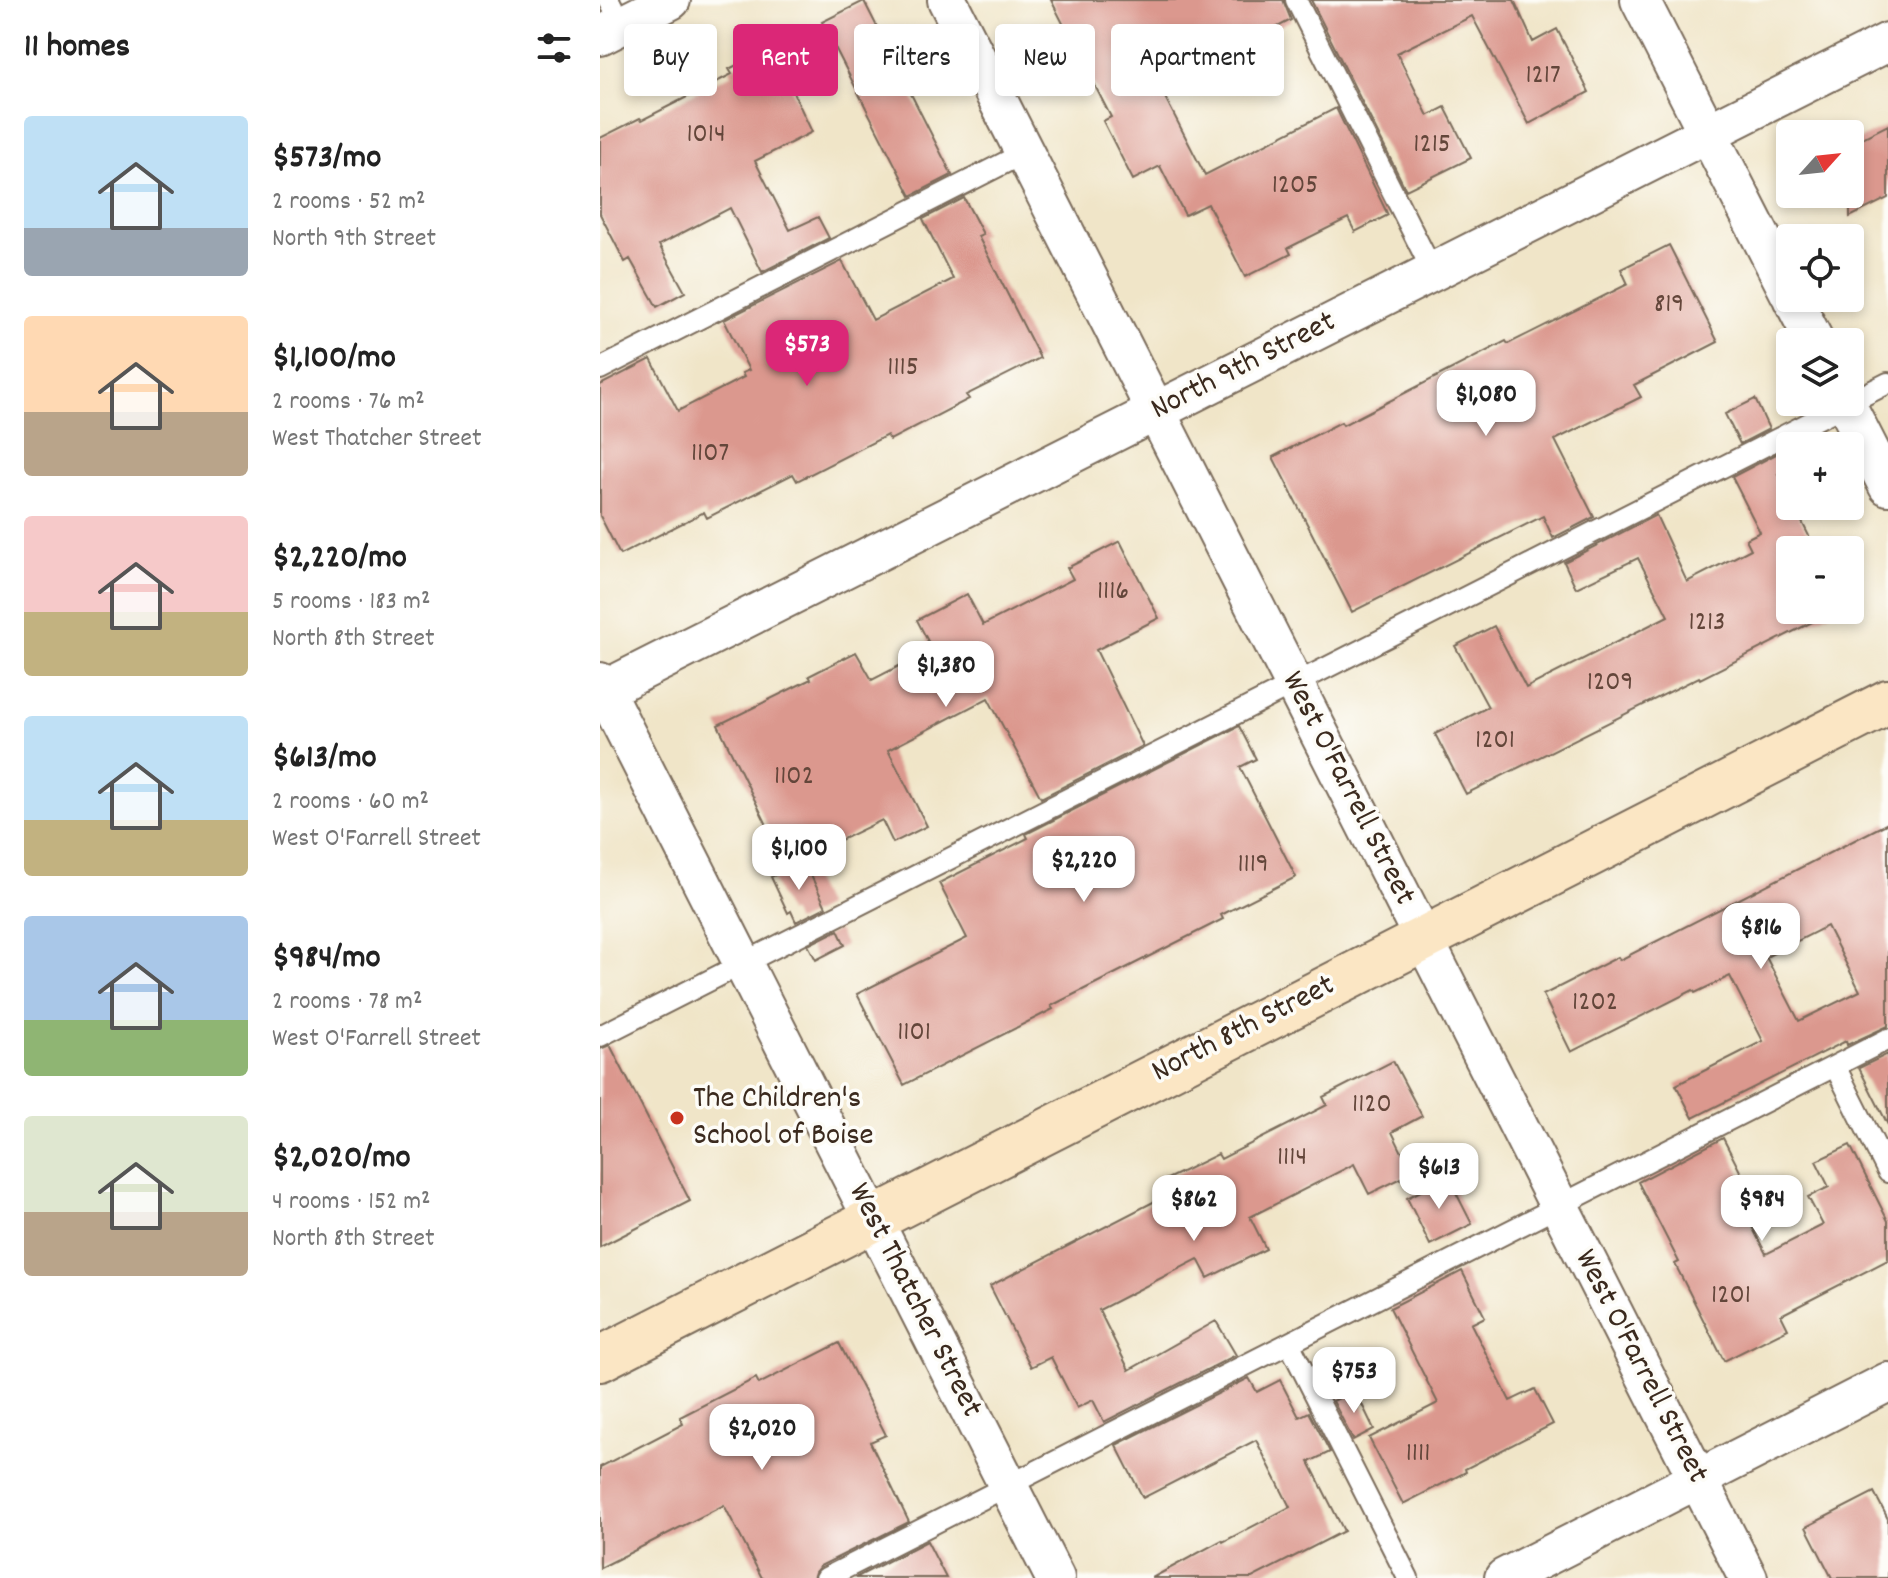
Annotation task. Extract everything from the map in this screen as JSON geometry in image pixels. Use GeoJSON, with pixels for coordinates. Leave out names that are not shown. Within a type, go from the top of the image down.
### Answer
{"type":"FeatureCollection","features":[{"type":"Feature","properties":{"kind":"street"},"geometry":{"type":"LineString","coordinates":[[610,20],[671,0]]}},
{"type":"Feature","properties":{"kind":"street","name":"West O'Farrell Street"},"geometry":{"type":"LineString","coordinates":[[947,0],[1748,1578]]}},
{"type":"Feature","properties":{"kind":"street"},"geometry":{"type":"LineString","coordinates":[[1640,0],[1776,267]]}},
{"type":"Feature","properties":{"kind":"street","name":"North 9th Street"},"geometry":{"type":"LineString","coordinates":[[601,688],[1888,42]]}},
{"type":"Feature","properties":{"kind":"street"},"geometry":{"type":"LineString","coordinates":[[1853,416],[1888,486]]}},
{"type":"Feature","properties":{"kind":"street","name":"West Thatcher Street"},"geometry":{"type":"LineString","coordinates":[[601,688],[1055,1578]]}},
{"type":"Feature","properties":{"kind":"street","name":"North 8th Street"},"geometry":{"type":"LineString","coordinates":[[600,1359],[1888,702]]}},
{"type":"Feature","properties":{"kind":"street"},"geometry":{"type":"LineString","coordinates":[[1504,1578],[1888,1382]]}},
{"type":"Feature","properties":{"kind":"lane"},"geometry":{"type":"LineString","coordinates":[[1296,0],[1433,272]]}},
{"type":"Feature","properties":{"kind":"lane"},"geometry":{"type":"LineString","coordinates":[[600,369],[1024,153]]}},
{"type":"Feature","properties":{"kind":"lane"},"geometry":{"type":"LineString","coordinates":[[1864,394],[1888,383]]}},
{"type":"Feature","properties":{"kind":"lane"},"geometry":{"type":"LineString","coordinates":[[600,1036],[1821,416]]}},
{"type":"Feature","properties":{"kind":"lane"},"geometry":{"type":"LineString","coordinates":[[826,1578],[1888,1039]]}},
{"type":"Feature","properties":{"kind":"lane"},"geometry":{"type":"LineString","coordinates":[[1835,1066],[1888,1172]]}},
{"type":"Feature","properties":{"kind":"lane"},"geometry":{"type":"LineString","coordinates":[[1289,1343],[1408,1578]]}},
{"type":"Feature","properties":{"kind":"building"},"geometry":{"type":"Polygon","coordinates":[[[1051,0],[1283,0],[1291,20],[1283,24],[1111,24],[1111,96],[1164,96],[1205,175],[1336,108],[1388,215],[1355,232],[1348,218],[1288,248],[1291,254],[1245,277],[1208,204],[1185,215],[1160,166],[1133,180],[1103,121],[1111,117],[1095,86],[1095,24],[1063,24],[1051,0]]]}},
{"type":"Feature","properties":{"kind":"building"},"geometry":{"type":"Polygon","coordinates":[[[1311,0],[1514,0],[1533,42],[1557,29],[1589,92],[1529,124],[1472,16],[1397,53],[1428,116],[1445,107],[1471,158],[1406,190],[1311,0]]]}},
{"type":"Feature","properties":{"kind":"building"},"geometry":{"type":"Polygon","coordinates":[[[864,1],[876,24],[854,24],[854,85],[838,53],[838,24],[822,22],[864,1]]]}},
{"type":"Feature","properties":{"kind":"building"},"geometry":{"type":"Polygon","coordinates":[[[733,67],[733,96],[795,96],[812,132],[755,161],[790,230],[818,217],[829,238],[762,272],[730,208],[659,245],[685,292],[657,307],[630,259],[625,262],[600,214],[600,138],[689,96],[717,96],[717,82],[732,74],[729,69],[733,67]]]}},
{"type":"Feature","properties":{"kind":"building"},"geometry":{"type":"Polygon","coordinates":[[[860,96],[912,96],[952,175],[911,196],[860,96]]]}},
{"type":"Feature","properties":{"kind":"building"},"geometry":{"type":"Polygon","coordinates":[[[1888,125],[1888,198],[1850,217],[1850,208],[1864,208],[1864,137],[1888,125]]]}},
{"type":"Feature","properties":{"kind":"building"},"geometry":{"type":"Polygon","coordinates":[[[964,198],[983,234],[978,236],[1040,358],[966,395],[969,399],[890,440],[887,435],[797,481],[793,474],[707,518],[704,512],[620,555],[600,516],[600,385],[651,359],[678,411],[744,377],[742,373],[749,370],[724,320],[842,261],[873,320],[953,279],[923,219],[964,198]]]}},
{"type":"Feature","properties":{"kind":"building"},"geometry":{"type":"Polygon","coordinates":[[[1669,245],[1718,342],[1634,385],[1641,397],[1555,440],[1594,517],[1553,538],[1543,516],[1352,612],[1273,457],[1628,284],[1621,269],[1669,245]]]}},
{"type":"Feature","properties":{"kind":"building"},"geometry":{"type":"Polygon","coordinates":[[[1755,399],[1769,429],[1740,444],[1725,414],[1755,399]]]}},
{"type":"Feature","properties":{"kind":"building"},"geometry":{"type":"Polygon","coordinates":[[[1776,454],[1776,520],[1801,520],[1809,536],[1776,536],[1776,624],[1808,624],[1466,794],[1435,734],[1488,707],[1455,646],[1494,626],[1526,688],[1668,616],[1638,558],[1576,588],[1564,562],[1656,515],[1687,582],[1751,549],[1746,539],[1760,532],[1732,477],[1776,454]]]}},
{"type":"Feature","properties":{"kind":"building"},"geometry":{"type":"Polygon","coordinates":[[[1120,541],[1159,618],[1096,650],[1143,746],[1041,798],[988,698],[888,750],[927,826],[893,843],[882,820],[787,866],[718,725],[811,679],[809,676],[856,652],[872,680],[932,649],[917,620],[967,594],[983,625],[1073,579],[1067,568],[1120,541]]]}},
{"type":"Feature","properties":{"kind":"building"},"geometry":{"type":"Polygon","coordinates":[[[1239,726],[1256,759],[1240,767],[1296,877],[1221,915],[1223,919],[904,1085],[857,994],[967,938],[939,883],[1028,838],[1026,834],[1239,726]]]}},
{"type":"Feature","properties":{"kind":"building"},"geometry":{"type":"Polygon","coordinates":[[[1888,823],[1888,1026],[1847,1045],[1846,1041],[1693,1118],[1676,1085],[1763,1041],[1730,976],[1695,993],[1693,990],[1571,1052],[1543,995],[1618,957],[1620,960],[1888,823]],[[1827,926],[1766,957],[1799,1021],[1860,991],[1827,926]]]}},
{"type":"Feature","properties":{"kind":"building"},"geometry":{"type":"Polygon","coordinates":[[[804,861],[826,907],[796,922],[791,911],[788,913],[771,877],[804,861]]]}},
{"type":"Feature","properties":{"kind":"building"},"geometry":{"type":"Polygon","coordinates":[[[838,930],[845,945],[816,960],[808,945],[838,930]]]}},
{"type":"Feature","properties":{"kind":"building"},"geometry":{"type":"Polygon","coordinates":[[[610,1045],[690,1201],[600,1247],[600,1049],[610,1045]]]}},
{"type":"Feature","properties":{"kind":"building"},"geometry":{"type":"Polygon","coordinates":[[[1888,1054],[1888,1125],[1859,1068],[1888,1054]]]}},
{"type":"Feature","properties":{"kind":"building"},"geometry":{"type":"Polygon","coordinates":[[[1393,1061],[1422,1116],[1392,1132],[1412,1173],[1369,1194],[1354,1164],[1250,1217],[1266,1249],[1208,1278],[1198,1259],[1099,1310],[1129,1370],[1216,1321],[1236,1355],[1104,1422],[1093,1400],[1077,1408],[1051,1357],[1031,1367],[990,1286],[1165,1196],[1159,1183],[1218,1154],[1221,1159],[1327,1105],[1323,1097],[1393,1061]]]}},
{"type":"Feature","properties":{"kind":"building"},"geometry":{"type":"Polygon","coordinates":[[[1723,1138],[1747,1185],[1734,1192],[1766,1254],[1823,1225],[1808,1197],[1829,1187],[1816,1161],[1850,1145],[1888,1221],[1888,1260],[1781,1315],[1788,1329],[1724,1361],[1638,1182],[1723,1138]]]}},
{"type":"Feature","properties":{"kind":"building"},"geometry":{"type":"Polygon","coordinates":[[[1448,1177],[1472,1224],[1430,1245],[1407,1198],[1448,1177]]]}},
{"type":"Feature","properties":{"kind":"building"},"geometry":{"type":"Polygon","coordinates":[[[1462,1271],[1485,1317],[1471,1324],[1510,1401],[1535,1389],[1553,1424],[1403,1504],[1369,1438],[1438,1403],[1390,1308],[1462,1271]]]}},
{"type":"Feature","properties":{"kind":"building"},"geometry":{"type":"Polygon","coordinates":[[[839,1343],[886,1435],[870,1442],[909,1522],[820,1566],[813,1578],[762,1578],[724,1505],[600,1568],[600,1467],[683,1424],[680,1417],[756,1378],[759,1384],[839,1343]]]}},
{"type":"Feature","properties":{"kind":"building"},"geometry":{"type":"Polygon","coordinates":[[[1249,1378],[1257,1392],[1280,1380],[1299,1417],[1309,1412],[1330,1452],[1309,1462],[1344,1531],[1252,1578],[1152,1578],[1290,1507],[1256,1440],[1143,1498],[1116,1445],[1249,1378]]]}},
{"type":"Feature","properties":{"kind":"building"},"geometry":{"type":"Polygon","coordinates":[[[1355,1390],[1374,1429],[1353,1440],[1333,1401],[1355,1390]]]}},
{"type":"Feature","properties":{"kind":"building"},"geometry":{"type":"Polygon","coordinates":[[[1874,1492],[1888,1519],[1888,1578],[1832,1578],[1806,1527],[1874,1492]]]}},
{"type":"Feature","properties":{"kind":"building"},"geometry":{"type":"Polygon","coordinates":[[[927,1541],[946,1578],[855,1578],[927,1541]]]}},
{"type":"Feature","properties":{"kind":"place","name":"The Children's School of Boise"},"geometry":{"type":"Point","coordinates":[677,1118]}}]}
